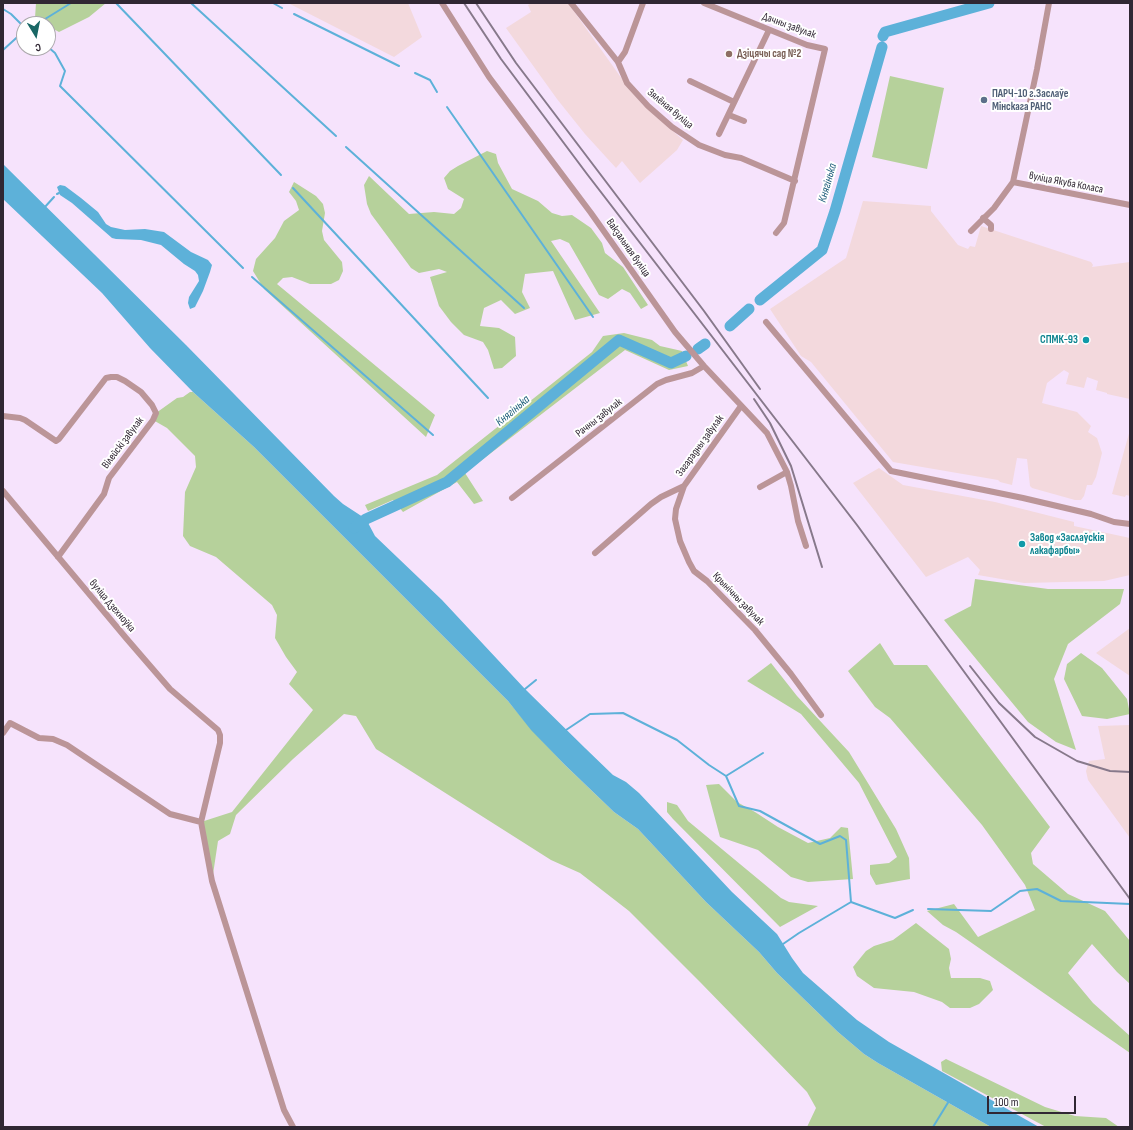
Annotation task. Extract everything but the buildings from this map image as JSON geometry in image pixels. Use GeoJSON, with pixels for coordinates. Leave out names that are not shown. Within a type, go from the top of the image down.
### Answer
{"type":"FeatureCollection","features":[{"type":"Feature","properties":{"kind":"street","name":"Вакзальная вуліца"},"geometry":{"type":"LineString","coordinates":[[442,3],[490,77],[591,213],[675,332],[704,366],[767,432],[787,472],[792,486],[798,521],[806,546]]}},
{"type":"Feature","properties":{"kind":"street","name":"Зялёная вуліца"},"geometry":{"type":"LineString","coordinates":[[571,3],[618,62],[628,83],[648,106],[672,127],[699,145],[725,155],[741,158],[795,181]]}},
{"type":"Feature","properties":{"kind":"street"},"geometry":{"type":"LineString","coordinates":[[618,62],[625,52],[643,3]]}},
{"type":"Feature","properties":{"kind":"street","name":"Дачны завулак"},"geometry":{"type":"LineString","coordinates":[[704,3],[807,45],[825,49],[795,181]]}},
{"type":"Feature","properties":{"kind":"street","name":"вуліца Якуба Коласа"},"geometry":{"type":"LineString","coordinates":[[1049,3],[1037,70],[1013,182],[1130,205]]}},
{"type":"Feature","properties":{"kind":"street"},"geometry":{"type":"LineString","coordinates":[[719,134],[769,30]]}},
{"type":"Feature","properties":{"kind":"street"},"geometry":{"type":"LineString","coordinates":[[690,81],[734,102]]}},
{"type":"Feature","properties":{"kind":"street"},"geometry":{"type":"LineString","coordinates":[[728,115],[744,121]]}},
{"type":"Feature","properties":{"kind":"street"},"geometry":{"type":"LineString","coordinates":[[776,233],[784,223],[795,181]]}},
{"type":"Feature","properties":{"kind":"street"},"geometry":{"type":"LineString","coordinates":[[971,231],[994,208],[1013,182]]}},
{"type":"Feature","properties":{"kind":"street"},"geometry":{"type":"LineString","coordinates":[[983,218],[991,225],[991,229]]}},
{"type":"Feature","properties":{"kind":"street"},"geometry":{"type":"LineString","coordinates":[[766,322],[891,471],[1023,498],[1091,514],[1114,522],[1130,524]]}},
{"type":"Feature","properties":{"kind":"street","name":"Рачны завулак"},"geometry":{"type":"LineString","coordinates":[[512,498],[658,384],[666,380],[692,374],[704,366]]}},
{"type":"Feature","properties":{"kind":"street","name":"Вілейскі завулак"},"geometry":{"type":"LineString","coordinates":[[3,416],[25,420],[56,440],[59,439],[106,378],[111,377],[117,377],[125,381],[141,392],[152,405],[156,413],[153,420],[109,478],[104,494],[58,557]]}},
{"type":"Feature","properties":{"kind":"street","name":"Загарадны завулак"},"geometry":{"type":"LineString","coordinates":[[595,553],[661,496],[684,486],[741,406]]}},
{"type":"Feature","properties":{"kind":"street"},"geometry":{"type":"LineString","coordinates":[[760,488],[787,472]]}},
{"type":"Feature","properties":{"kind":"street","name":"Крынічны завулак"},"geometry":{"type":"LineString","coordinates":[[684,486],[676,509],[675,519],[680,541],[694,571],[707,581],[755,630],[791,674],[821,715]]}},
{"type":"Feature","properties":{"kind":"street"},"geometry":{"type":"LineString","coordinates":[[3,501],[5,493]]}},
{"type":"Feature","properties":{"kind":"street","name":"вуліца Дзехноўка"},"geometry":{"type":"LineString","coordinates":[[5,493],[170,689],[214,725],[218,730],[220,735],[220,743],[201,822]]}},
{"type":"Feature","properties":{"kind":"street"},"geometry":{"type":"LineString","coordinates":[[3,733],[10,723],[39,738],[53,738],[67,745],[170,814],[201,822],[212,881],[284,1110],[293,1127]]}},
{"type":"Feature","properties":{"kind":"shaded area"},"geometry":{"type":"Polygon","coordinates":[[[290,3],[408,3],[422,37],[394,57],[290,3]]]}},
{"type":"Feature","properties":{"kind":"shaded area"},"geometry":{"type":"Polygon","coordinates":[[[531,3],[568,3],[627,86],[642,104],[683,140],[677,150],[640,183],[622,161],[616,168],[585,134],[557,99],[506,28],[531,12],[528,5],[531,3]]]}},
{"type":"Feature","properties":{"kind":"shaded area"},"geometry":{"type":"Polygon","coordinates":[[[863,201],[931,206],[931,211],[958,245],[968,249],[970,246],[975,247],[981,226],[1091,262],[1093,265],[1092,267],[1130,262],[1130,399],[1096,390],[1098,381],[1087,377],[1084,388],[1066,384],[1069,373],[1064,370],[1047,383],[1042,403],[1077,412],[1091,426],[1088,432],[1097,438],[1102,453],[1096,477],[1092,485],[1087,485],[1084,496],[1081,500],[1075,500],[1032,488],[1030,486],[1027,459],[1017,458],[1012,485],[1000,482],[998,480],[893,462],[811,362],[801,356],[770,309],[846,258],[863,201]]]}},
{"type":"Feature","properties":{"kind":"shaded area"},"geometry":{"type":"Polygon","coordinates":[[[1130,430],[1130,496],[1126,495],[1125,497],[1112,494],[1130,430]]]}},
{"type":"Feature","properties":{"kind":"shaded area"},"geometry":{"type":"Polygon","coordinates":[[[879,468],[903,485],[995,502],[1074,522],[1074,526],[1130,538],[1130,575],[1104,581],[1024,583],[978,575],[980,570],[968,557],[926,577],[853,483],[879,468]]]}},
{"type":"Feature","properties":{"kind":"shaded area"},"geometry":{"type":"Polygon","coordinates":[[[1130,628],[1130,676],[1096,653],[1130,628]]]}},
{"type":"Feature","properties":{"kind":"shaded area"},"geometry":{"type":"Polygon","coordinates":[[[1130,725],[1130,838],[1088,780],[1086,771],[1089,761],[1105,759],[1098,726],[1130,725]]]}},
{"type":"Feature","properties":{"kind":"green space"},"geometry":{"type":"Polygon","coordinates":[[[36,3],[106,3],[89,17],[59,32],[56,30],[56,16],[35,16],[36,3]]]}},
{"type":"Feature","properties":{"kind":"green space"},"geometry":{"type":"Polygon","coordinates":[[[890,76],[944,88],[927,169],[872,157],[890,76]]]}},
{"type":"Feature","properties":{"kind":"green space"},"geometry":{"type":"Polygon","coordinates":[[[487,151],[496,154],[498,163],[512,189],[538,201],[552,213],[562,216],[572,215],[591,228],[602,243],[605,253],[623,267],[648,305],[641,309],[630,293],[622,289],[608,299],[599,295],[569,243],[560,239],[551,241],[600,313],[575,320],[553,271],[525,274],[522,292],[530,308],[515,314],[501,300],[484,308],[480,326],[499,328],[515,337],[516,356],[502,368],[494,369],[488,350],[483,342],[464,335],[451,322],[439,306],[430,277],[447,272],[439,269],[419,273],[411,268],[371,214],[367,204],[364,185],[369,176],[409,214],[434,212],[454,214],[461,208],[464,199],[448,189],[444,178],[450,171],[487,151]]]}},
{"type":"Feature","properties":{"kind":"green space"},"geometry":{"type":"Polygon","coordinates":[[[294,182],[316,196],[323,204],[325,213],[322,231],[324,240],[342,262],[343,271],[339,280],[331,284],[310,284],[292,277],[283,278],[277,284],[435,415],[426,437],[264,289],[253,271],[256,259],[275,238],[284,221],[299,210],[296,201],[289,192],[294,182]]]}},
{"type":"Feature","properties":{"kind":"green space"},"geometry":{"type":"Polygon","coordinates":[[[624,333],[652,340],[660,346],[682,351],[688,366],[669,370],[625,350],[465,473],[483,501],[474,504],[457,482],[403,512],[393,500],[368,511],[365,505],[437,475],[592,352],[603,336],[624,333]]]}},
{"type":"Feature","properties":{"kind":"green space"},"geometry":{"type":"Polygon","coordinates":[[[190,392],[193,392],[254,447],[508,701],[532,730],[565,765],[614,812],[638,829],[706,902],[759,952],[777,973],[838,1032],[864,1054],[878,1063],[991,1127],[807,1127],[816,1108],[807,1092],[629,911],[580,873],[551,860],[376,749],[356,716],[344,714],[293,759],[236,815],[230,834],[218,841],[212,881],[201,822],[232,812],[313,710],[289,684],[297,672],[275,638],[277,615],[272,605],[216,557],[190,546],[183,536],[185,492],[196,467],[195,456],[167,428],[153,420],[156,413],[177,398],[183,397],[190,392]]]}},
{"type":"Feature","properties":{"kind":"green space"},"geometry":{"type":"Polygon","coordinates":[[[975,579],[1048,589],[1124,589],[1120,604],[1068,644],[1054,679],[1076,750],[1056,742],[1028,722],[944,620],[971,606],[975,579]]]}},
{"type":"Feature","properties":{"kind":"green space"},"geometry":{"type":"Polygon","coordinates":[[[880,643],[894,665],[927,665],[1050,827],[1031,853],[1033,864],[1068,894],[1105,911],[1130,941],[1130,984],[1092,944],[1068,973],[1093,1003],[1130,1036],[1130,1053],[956,932],[943,925],[927,911],[954,904],[978,937],[1035,910],[1025,885],[982,825],[890,718],[875,707],[848,671],[880,643]]]}},
{"type":"Feature","properties":{"kind":"green space"},"geometry":{"type":"Polygon","coordinates":[[[1081,653],[1102,668],[1127,699],[1130,714],[1107,719],[1082,716],[1064,679],[1067,664],[1081,653]]]}},
{"type":"Feature","properties":{"kind":"green space"},"geometry":{"type":"Polygon","coordinates":[[[771,663],[797,696],[849,752],[896,829],[909,858],[910,879],[876,885],[870,874],[870,865],[889,863],[897,857],[859,783],[801,714],[747,681],[771,663]]]}},
{"type":"Feature","properties":{"kind":"green space"},"geometry":{"type":"Polygon","coordinates":[[[719,784],[737,802],[808,843],[830,838],[841,827],[848,828],[853,879],[808,882],[791,877],[758,850],[720,837],[706,785],[719,784]]]}},
{"type":"Feature","properties":{"kind":"green space"},"geometry":{"type":"Polygon","coordinates":[[[667,802],[677,805],[688,821],[781,898],[789,902],[818,906],[780,927],[673,819],[667,812],[667,802]]]}},
{"type":"Feature","properties":{"kind":"green space"},"geometry":{"type":"Polygon","coordinates":[[[916,923],[949,949],[951,959],[949,968],[951,978],[980,978],[990,981],[993,990],[979,1004],[970,1008],[950,1008],[942,1002],[914,992],[874,988],[857,976],[853,967],[866,951],[874,946],[893,940],[916,923]]]}},
{"type":"Feature","properties":{"kind":"green space"},"geometry":{"type":"Polygon","coordinates":[[[946,1059],[1045,1107],[1075,1116],[1106,1118],[1119,1127],[1046,1127],[942,1071],[941,1062],[946,1059]]]}},
{"type":"Feature","properties":{"kind":"water"},"geometry":{"type":"Polygon","coordinates":[[[3,164],[186,345],[334,496],[343,504],[366,519],[375,536],[442,600],[525,689],[613,775],[626,782],[639,793],[732,892],[777,934],[803,973],[857,1020],[889,1042],[1039,1127],[991,1127],[878,1063],[864,1054],[838,1032],[777,973],[759,952],[706,902],[638,829],[614,812],[565,765],[531,730],[508,701],[254,447],[193,392],[150,348],[102,293],[3,199],[3,164]]]}},
{"type":"Feature","properties":{"kind":"water"},"geometry":{"type":"Polygon","coordinates":[[[60,185],[65,186],[98,212],[106,224],[111,227],[125,230],[145,229],[164,232],[191,252],[208,260],[212,265],[203,291],[195,307],[190,309],[188,303],[189,297],[199,281],[198,275],[195,271],[161,245],[141,240],[112,238],[72,203],[60,195],[57,187],[60,185]]]}},
{"type":"Feature","properties":{"kind":"waterway"},"geometry":{"type":"LineString","coordinates":[[50,16],[71,3]]}},
{"type":"Feature","properties":{"kind":"waterway"},"geometry":{"type":"LineString","coordinates":[[116,3],[281,175]]}},
{"type":"Feature","properties":{"kind":"waterway"},"geometry":{"type":"LineString","coordinates":[[191,3],[336,136]]}},
{"type":"Feature","properties":{"kind":"waterway"},"geometry":{"type":"LineString","coordinates":[[273,3],[282,8]]}},
{"type":"Feature","properties":{"kind":"waterway","name":"Княгінька"},"geometry":{"type":"LineString","coordinates":[[883,36],[885,32],[989,3]]}},
{"type":"Feature","properties":{"kind":"waterway"},"geometry":{"type":"LineString","coordinates":[[3,9],[16,19]]}},
{"type":"Feature","properties":{"kind":"waterway"},"geometry":{"type":"LineString","coordinates":[[294,14],[399,66]]}},
{"type":"Feature","properties":{"kind":"waterway"},"geometry":{"type":"LineString","coordinates":[[3,50],[16,38]]}},
{"type":"Feature","properties":{"kind":"waterway","name":"Княгінька"},"geometry":{"type":"LineString","coordinates":[[760,300],[822,250],[835,211],[882,47]]}},
{"type":"Feature","properties":{"kind":"waterway"},"geometry":{"type":"LineString","coordinates":[[56,55],[65,71],[60,86],[243,268]]}},
{"type":"Feature","properties":{"kind":"waterway"},"geometry":{"type":"LineString","coordinates":[[415,73],[430,80],[437,92]]}},
{"type":"Feature","properties":{"kind":"waterway"},"geometry":{"type":"LineString","coordinates":[[447,107],[593,317]]}},
{"type":"Feature","properties":{"kind":"waterway"},"geometry":{"type":"LineString","coordinates":[[346,147],[524,308]]}},
{"type":"Feature","properties":{"kind":"waterway"},"geometry":{"type":"LineString","coordinates":[[293,188],[488,398]]}},
{"type":"Feature","properties":{"kind":"waterway"},"geometry":{"type":"LineString","coordinates":[[44,208],[54,197]]}},
{"type":"Feature","properties":{"kind":"waterway"},"geometry":{"type":"LineString","coordinates":[[252,277],[433,435]]}},
{"type":"Feature","properties":{"kind":"waterway","name":"Княгінька"},"geometry":{"type":"LineString","coordinates":[[730,326],[749,309]]}},
{"type":"Feature","properties":{"kind":"waterway","name":"Княгінька"},"geometry":{"type":"LineString","coordinates":[[354,528],[366,519],[447,482],[619,340],[671,363],[686,356]]}},
{"type":"Feature","properties":{"kind":"waterway","name":"Княгінька"},"geometry":{"type":"LineString","coordinates":[[698,349],[705,344]]}},
{"type":"Feature","properties":{"kind":"waterway"},"geometry":{"type":"LineString","coordinates":[[525,689],[536,680]]}},
{"type":"Feature","properties":{"kind":"waterway"},"geometry":{"type":"LineString","coordinates":[[566,730],[590,714],[623,713],[677,740],[709,765],[726,776],[763,753]]}},
{"type":"Feature","properties":{"kind":"waterway"},"geometry":{"type":"LineString","coordinates":[[726,776],[739,806],[760,811],[820,844],[840,836],[846,840],[851,902]]}},
{"type":"Feature","properties":{"kind":"waterway"},"geometry":{"type":"LineString","coordinates":[[928,909],[991,911],[1020,891],[1037,889],[1061,901],[1130,904]]}},
{"type":"Feature","properties":{"kind":"waterway"},"geometry":{"type":"LineString","coordinates":[[783,944],[851,902],[895,918],[913,910]]}},
{"type":"Feature","properties":{"kind":"waterway"},"geometry":{"type":"LineString","coordinates":[[933,1127],[949,1101]]}},
{"type":"Feature","properties":{"kind":"railway"},"geometry":{"type":"LineString","coordinates":[[464,3],[501,59],[587,174],[857,525],[1130,899]]}},
{"type":"Feature","properties":{"kind":"railway"},"geometry":{"type":"LineString","coordinates":[[476,3],[516,63],[704,311],[760,389]]}},
{"type":"Feature","properties":{"kind":"railway"},"geometry":{"type":"LineString","coordinates":[[754,399],[770,423],[791,466],[822,567]]}},
{"type":"Feature","properties":{"kind":"railway"},"geometry":{"type":"LineString","coordinates":[[970,666],[999,703],[1035,737],[1077,761],[1110,771],[1130,772]]}},
{"type":"Feature","properties":{"kind":"place","name":"Дзіцячы сад №2"},"geometry":{"type":"Point","coordinates":[729,54]}},
{"type":"Feature","properties":{"kind":"place","name":"ПАРЧ-10 г.Заслаўе Мінскага РАНС"},"geometry":{"type":"Point","coordinates":[984,100]}},
{"type":"Feature","properties":{"kind":"place","name":"СПМК-93"},"geometry":{"type":"Point","coordinates":[1086,340]}},
{"type":"Feature","properties":{"kind":"place","name":"Завод «Заслаўскія лакафарбы»"},"geometry":{"type":"Point","coordinates":[1022,544]}}]}
